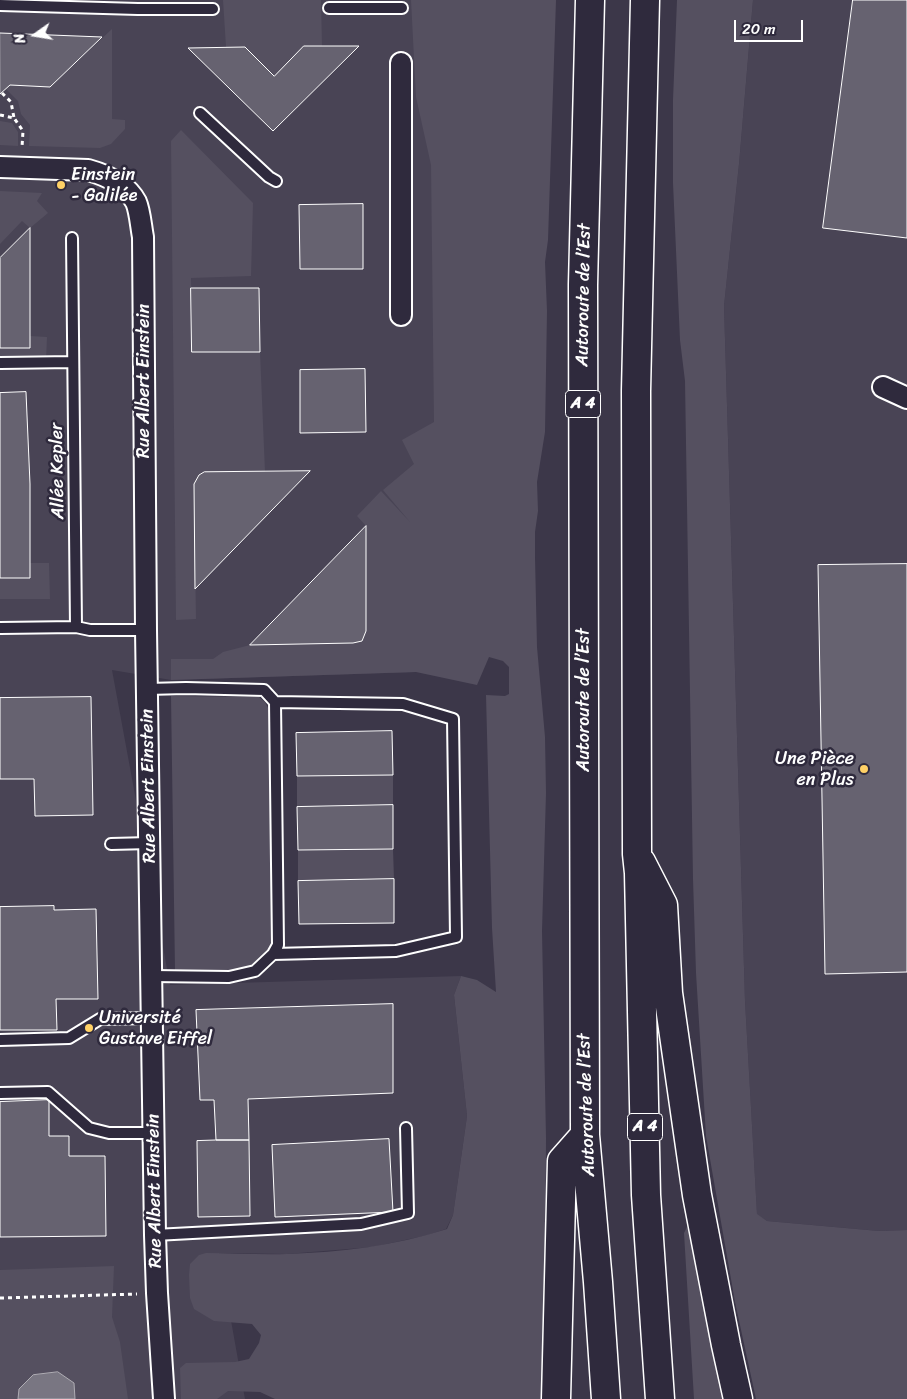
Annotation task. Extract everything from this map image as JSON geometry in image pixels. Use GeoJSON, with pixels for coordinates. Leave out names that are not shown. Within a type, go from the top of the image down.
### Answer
{"type":"FeatureCollection","features":[{"type":"Feature","properties":{"kind":"highway","name":"Autoroute de l’Est"},"geometry":{"type":"LineString","coordinates":[[590,0],[583,285],[585,1135],[606,1399]]}},
{"type":"Feature","properties":{"kind":"highway","name":"A 4"},"geometry":{"type":"LineString","coordinates":[[645,0],[636,391],[637,854],[639,872],[646,1195],[660,1399]]}},
{"type":"Feature","properties":{"kind":"highway"},"geometry":{"type":"LineString","coordinates":[[637,854],[663,905],[668,993],[697,1195],[738,1399]]}},
{"type":"Feature","properties":{"kind":"highway"},"geometry":{"type":"LineString","coordinates":[[556,1399],[562,1161],[585,1135]]}},
{"type":"Feature","properties":{"kind":"street"},"geometry":{"type":"LineString","coordinates":[[401,314],[402,63]]}},
{"type":"Feature","properties":{"kind":"street","name":"Rue Albert Einstein"},"geometry":{"type":"LineString","coordinates":[[0,167],[88,170],[100,173],[129,192],[137,203],[143,237],[146,630],[155,1235],[164,1399]]}},
{"type":"Feature","properties":{"kind":"street"},"geometry":{"type":"LineString","coordinates":[[882,387],[907,398]]}},
{"type":"Feature","properties":{"kind":"lane"},"geometry":{"type":"LineString","coordinates":[[0,6],[212,9]]}},
{"type":"Feature","properties":{"kind":"lane"},"geometry":{"type":"LineString","coordinates":[[329,8],[402,8]]}},
{"type":"Feature","properties":{"kind":"lane"},"geometry":{"type":"LineString","coordinates":[[200,113],[269,177],[276,181]]}},
{"type":"Feature","properties":{"kind":"lane","name":"Allée Kepler"},"geometry":{"type":"LineString","coordinates":[[72,238],[76,627]]}},
{"type":"Feature","properties":{"kind":"lane"},"geometry":{"type":"LineString","coordinates":[[0,363],[73,362]]}},
{"type":"Feature","properties":{"kind":"lane"},"geometry":{"type":"LineString","coordinates":[[0,628],[76,627],[90,630],[146,630]]}},
{"type":"Feature","properties":{"kind":"lane"},"geometry":{"type":"LineString","coordinates":[[147,689],[264,690],[275,702],[278,945],[273,954],[255,971],[229,977],[152,976]]}},
{"type":"Feature","properties":{"kind":"lane"},"geometry":{"type":"LineString","coordinates":[[273,954],[396,951],[456,937],[453,719],[403,704],[275,702]]}},
{"type":"Feature","properties":{"kind":"lane"},"geometry":{"type":"LineString","coordinates":[[111,844],[150,844]]}},
{"type":"Feature","properties":{"kind":"lane"},"geometry":{"type":"LineString","coordinates":[[0,1040],[69,1038],[100,1019],[152,1018]]}},
{"type":"Feature","properties":{"kind":"lane"},"geometry":{"type":"LineString","coordinates":[[0,1093],[48,1092],[89,1128],[109,1133],[154,1133]]}},
{"type":"Feature","properties":{"kind":"lane"},"geometry":{"type":"LineString","coordinates":[[155,1235],[361,1224],[408,1214],[406,1128]]}},
{"type":"Feature","properties":{"kind":"path"},"geometry":{"type":"LineString","coordinates":[[2,93],[11,102],[14,118],[23,131],[21,168]]}},
{"type":"Feature","properties":{"kind":"path"},"geometry":{"type":"LineString","coordinates":[[0,115],[14,118]]}},
{"type":"Feature","properties":{"kind":"path"},"geometry":{"type":"LineString","coordinates":[[0,1298],[157,1293]]}},
{"type":"Feature","properties":{"kind":"shaded area","name":"Université Gustave Eiffel"},"geometry":{"type":"Polygon","coordinates":[[[0,0],[435,0],[447,657],[416,672],[171,680],[112,670],[170,985],[461,976],[454,995],[467,1116],[453,1215],[446,1229],[428,1235],[373,1247],[287,1254],[219,1253],[245,1399],[0,1399],[0,0]]]}},
{"type":"Feature","properties":{"kind":"shaded area"},"geometry":{"type":"Polygon","coordinates":[[[223,0],[321,0],[322,46],[304,46],[274,76],[245,47],[226,47],[223,0]]]}},
{"type":"Feature","properties":{"kind":"shaded area"},"geometry":{"type":"Polygon","coordinates":[[[411,0],[556,0],[548,240],[545,262],[547,311],[545,432],[537,482],[538,511],[535,532],[537,647],[545,737],[546,793],[542,931],[546,1138],[545,1336],[542,1399],[275,1399],[260,1392],[228,1391],[217,1399],[181,1399],[180,1368],[186,1363],[235,1362],[249,1359],[259,1343],[261,1335],[252,1324],[214,1321],[194,1309],[190,1298],[190,1264],[199,1255],[206,1253],[287,1254],[348,1250],[408,1240],[447,1229],[453,1215],[467,1116],[454,995],[461,976],[477,980],[496,992],[492,928],[486,695],[505,696],[509,694],[509,667],[503,661],[489,657],[477,685],[416,672],[171,680],[171,659],[213,659],[223,652],[250,645],[353,643],[362,641],[366,631],[366,526],[357,516],[381,491],[410,522],[383,490],[414,464],[402,440],[434,422],[431,165],[416,97],[411,0]]]}},
{"type":"Feature","properties":{"kind":"shaded area"},"geometry":{"type":"Polygon","coordinates":[[[677,0],[753,0],[739,164],[724,306],[745,1001],[757,1214],[767,1221],[879,1231],[907,1230],[907,1399],[756,1399],[735,1302],[706,1136],[696,973],[693,879],[685,381],[680,340],[673,183],[673,100],[677,0]]]}},
{"type":"Feature","properties":{"kind":"shaded area"},"geometry":{"type":"Polygon","coordinates":[[[753,0],[907,0],[907,1230],[879,1231],[767,1221],[757,1215],[745,1001],[724,306],[739,164],[753,0]]]}},
{"type":"Feature","properties":{"kind":"shaded area"},"geometry":{"type":"Polygon","coordinates":[[[112,29],[112,119],[125,120],[125,129],[111,144],[100,148],[29,146],[30,125],[21,114],[18,101],[6,89],[10,85],[50,87],[112,29]]]}},
{"type":"Feature","properties":{"kind":"shaded area"},"geometry":{"type":"Polygon","coordinates":[[[0,121],[12,123],[18,132],[18,146],[0,145],[0,121]]]}},
{"type":"Feature","properties":{"kind":"shaded area"},"geometry":{"type":"Polygon","coordinates":[[[181,130],[253,203],[251,276],[191,278],[192,352],[260,352],[265,472],[204,472],[199,475],[194,484],[196,619],[176,620],[171,141],[181,130]]]}},
{"type":"Feature","properties":{"kind":"shaded area"},"geometry":{"type":"Polygon","coordinates":[[[0,191],[42,193],[37,201],[48,213],[30,228],[22,221],[0,244],[0,191]]]}},
{"type":"Feature","properties":{"kind":"shaded area"},"geometry":{"type":"Polygon","coordinates":[[[30,336],[47,337],[46,361],[0,361],[0,348],[30,348],[30,336]]]}},
{"type":"Feature","properties":{"kind":"shaded area"},"geometry":{"type":"Polygon","coordinates":[[[29,563],[49,563],[50,599],[0,599],[0,578],[30,578],[29,563]]]}},
{"type":"Feature","properties":{"kind":"shaded area"},"geometry":{"type":"Polygon","coordinates":[[[171,696],[259,697],[265,702],[269,710],[274,933],[270,948],[262,958],[252,965],[240,969],[214,972],[175,971],[171,696]]]}},
{"type":"Feature","properties":{"kind":"shaded area"},"geometry":{"type":"Polygon","coordinates":[[[393,775],[393,805],[297,807],[297,776],[393,775]]]}},
{"type":"Feature","properties":{"kind":"shaded area"},"geometry":{"type":"Polygon","coordinates":[[[393,849],[394,879],[298,881],[298,850],[393,849]]]}},
{"type":"Feature","properties":{"kind":"shaded area"},"geometry":{"type":"Polygon","coordinates":[[[687,1227],[694,1243],[725,1399],[694,1399],[684,1233],[687,1227]]]}},
{"type":"Feature","properties":{"kind":"shaded area"},"geometry":{"type":"Polygon","coordinates":[[[114,1266],[112,1317],[120,1342],[128,1399],[0,1399],[0,1270],[114,1266]]]}},
{"type":"Feature","properties":{"kind":"shaded area"},"geometry":{"type":"Polygon","coordinates":[[[58,1372],[74,1383],[75,1399],[18,1399],[19,1389],[33,1375],[58,1372]]]}},
{"type":"Feature","properties":{"kind":"building"},"geometry":{"type":"Polygon","coordinates":[[[853,0],[907,0],[907,238],[823,228],[853,0]]]}},
{"type":"Feature","properties":{"kind":"building"},"geometry":{"type":"Polygon","coordinates":[[[0,33],[102,37],[50,87],[10,85],[0,94],[0,33]]]}},
{"type":"Feature","properties":{"kind":"building"},"geometry":{"type":"Polygon","coordinates":[[[304,46],[359,46],[273,131],[188,48],[245,47],[274,76],[304,46]]]}},
{"type":"Feature","properties":{"kind":"building"},"geometry":{"type":"Polygon","coordinates":[[[363,204],[363,269],[300,269],[299,205],[363,204]]]}},
{"type":"Feature","properties":{"kind":"building"},"geometry":{"type":"Polygon","coordinates":[[[30,228],[30,348],[0,348],[0,258],[30,228]]]}},
{"type":"Feature","properties":{"kind":"building"},"geometry":{"type":"Polygon","coordinates":[[[191,288],[259,288],[260,352],[192,352],[191,288]]]}},
{"type":"Feature","properties":{"kind":"building"},"geometry":{"type":"Polygon","coordinates":[[[365,369],[366,432],[300,433],[300,370],[365,369]]]}},
{"type":"Feature","properties":{"kind":"building"},"geometry":{"type":"Polygon","coordinates":[[[26,392],[30,484],[30,578],[0,578],[0,393],[26,392]]]}},
{"type":"Feature","properties":{"kind":"building"},"geometry":{"type":"Polygon","coordinates":[[[310,471],[195,589],[194,484],[199,475],[204,472],[310,471]]]}},
{"type":"Feature","properties":{"kind":"building"},"geometry":{"type":"Polygon","coordinates":[[[366,526],[366,631],[362,641],[353,643],[250,645],[366,526]]]}},
{"type":"Feature","properties":{"kind":"building","name":"Une Pièce en Plus"},"geometry":{"type":"Polygon","coordinates":[[[907,564],[907,972],[825,974],[818,565],[907,564]]]}},
{"type":"Feature","properties":{"kind":"building"},"geometry":{"type":"Polygon","coordinates":[[[91,697],[93,815],[35,816],[34,779],[0,779],[0,698],[91,697]]]}},
{"type":"Feature","properties":{"kind":"building"},"geometry":{"type":"Polygon","coordinates":[[[392,731],[393,775],[297,776],[296,733],[392,731]]]}},
{"type":"Feature","properties":{"kind":"building"},"geometry":{"type":"Polygon","coordinates":[[[393,805],[393,849],[298,850],[297,807],[393,805]]]}},
{"type":"Feature","properties":{"kind":"building"},"geometry":{"type":"Polygon","coordinates":[[[394,879],[394,923],[299,924],[298,881],[394,879]]]}},
{"type":"Feature","properties":{"kind":"building"},"geometry":{"type":"Polygon","coordinates":[[[54,906],[54,910],[96,909],[98,999],[56,999],[57,1030],[0,1030],[0,907],[54,906]]]}},
{"type":"Feature","properties":{"kind":"building"},"geometry":{"type":"Polygon","coordinates":[[[393,1004],[393,1093],[248,1099],[249,1140],[216,1140],[214,1100],[200,1100],[196,1010],[393,1004]]]}},
{"type":"Feature","properties":{"kind":"building"},"geometry":{"type":"Polygon","coordinates":[[[49,1100],[49,1136],[69,1136],[69,1156],[105,1156],[106,1236],[0,1237],[0,1102],[49,1100]]]}},
{"type":"Feature","properties":{"kind":"building"},"geometry":{"type":"Polygon","coordinates":[[[389,1139],[393,1212],[275,1217],[272,1145],[389,1139]]]}},
{"type":"Feature","properties":{"kind":"building"},"geometry":{"type":"Polygon","coordinates":[[[249,1140],[250,1216],[198,1217],[197,1141],[249,1140]]]}},
{"type":"Feature","properties":{"kind":"place","name":"Einstein - Galilée"},"geometry":{"type":"Point","coordinates":[61,185]}},
{"type":"Feature","properties":{"kind":"place","name":"Une Pièce en Plus"},"geometry":{"type":"Point","coordinates":[864,769]}},
{"type":"Feature","properties":{"kind":"place","name":"Université Gustave Eiffel"},"geometry":{"type":"Point","coordinates":[89,1028]}}]}
